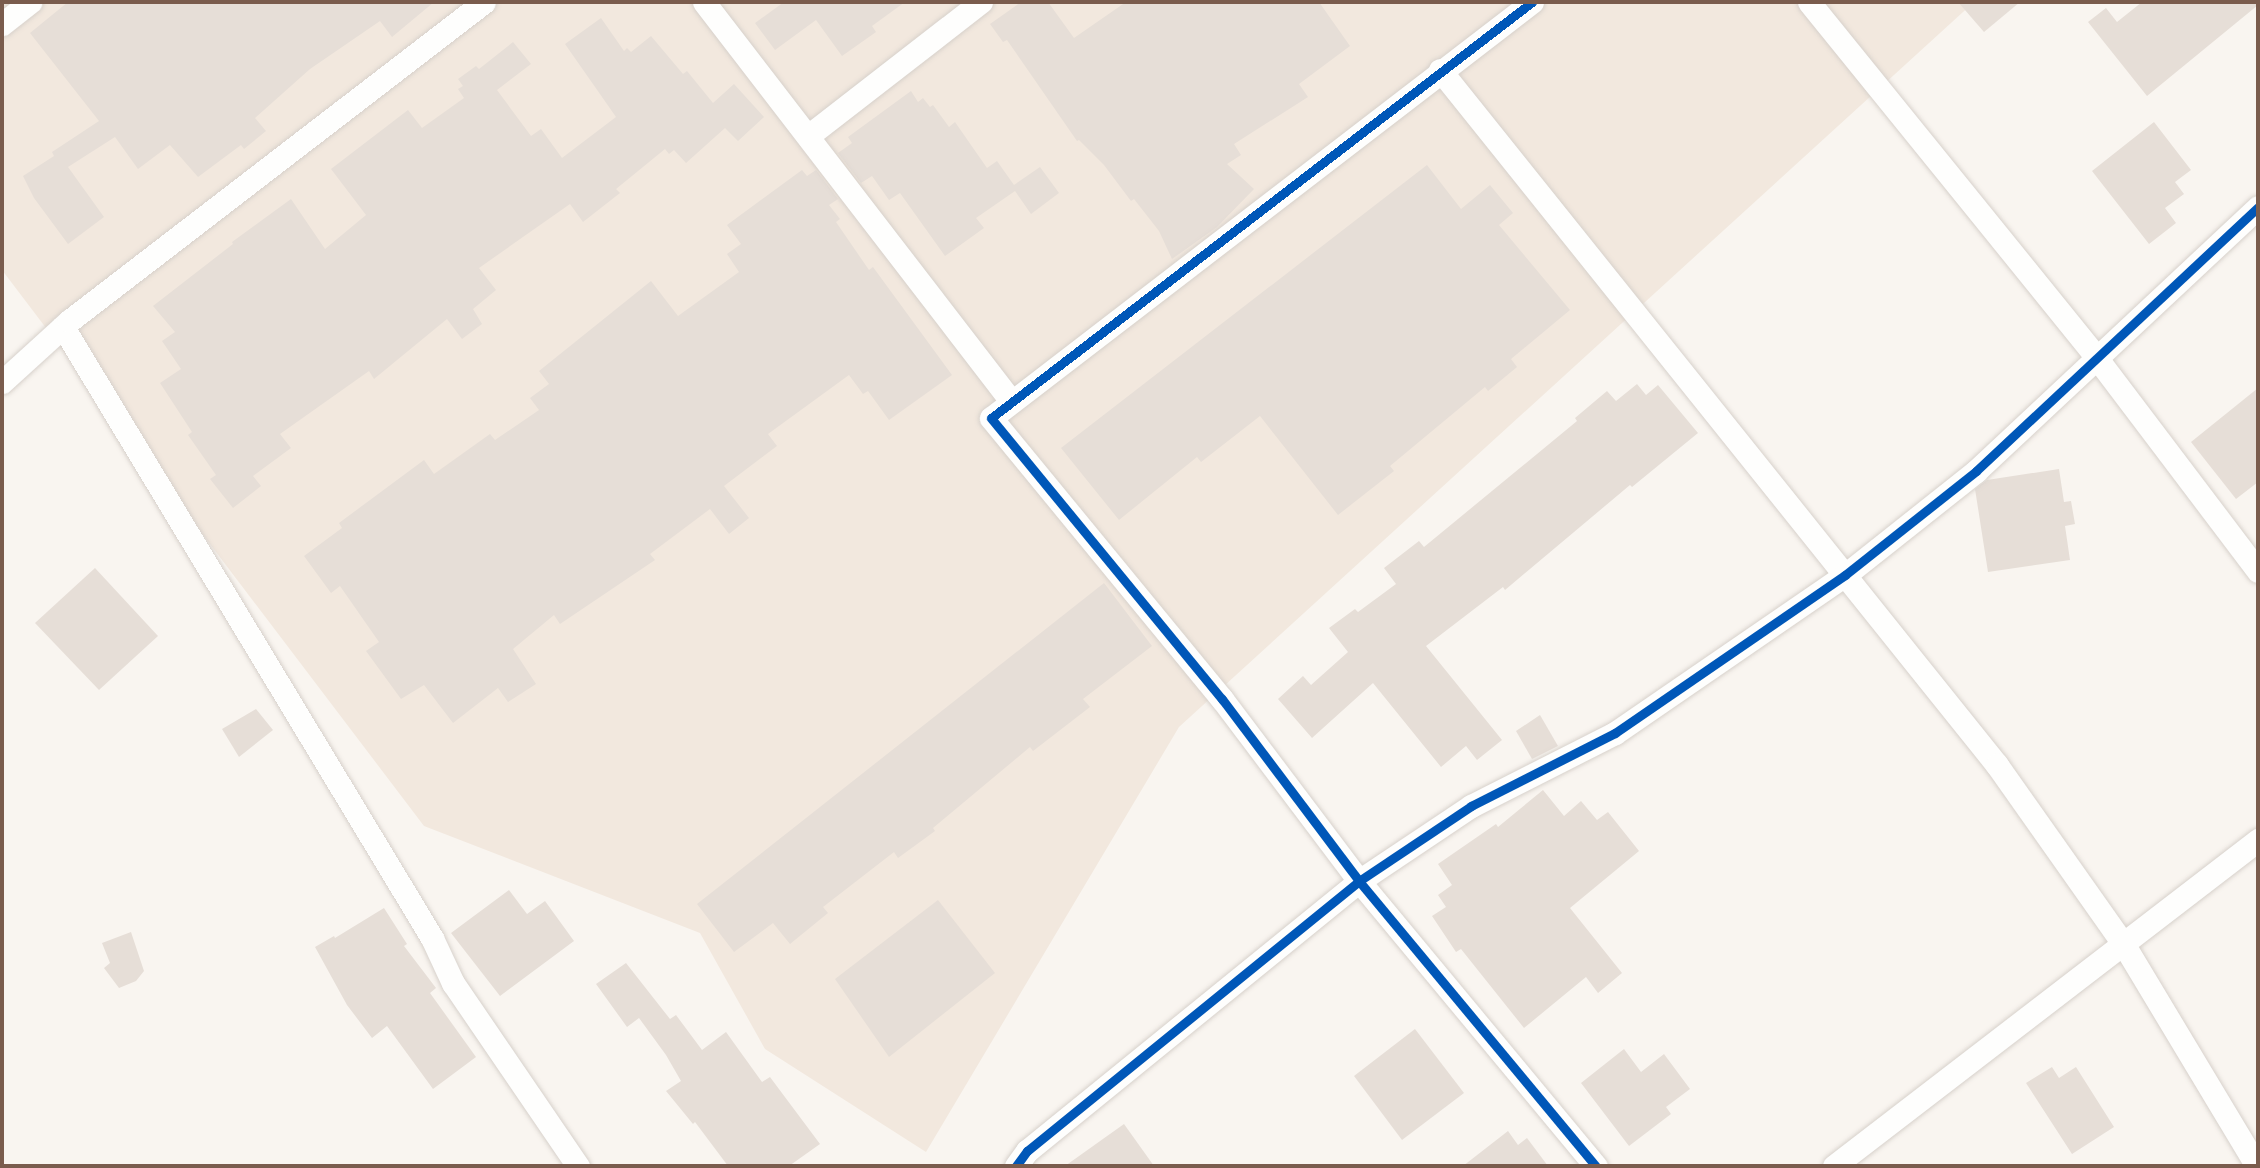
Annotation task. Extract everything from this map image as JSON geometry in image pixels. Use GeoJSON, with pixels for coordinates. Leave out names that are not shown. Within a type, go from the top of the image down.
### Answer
{"type":"FeatureCollection","features":[{"type":"Feature","properties":{"kind":"street"},"geometry":{"type":"LineString","coordinates":[[2,24],[30,2]]}},
{"type":"Feature","properties":{"kind":"street"},"geometry":{"type":"LineString","coordinates":[[2,382],[63,327],[485,2]]}},
{"type":"Feature","properties":{"kind":"street"},"geometry":{"type":"LineString","coordinates":[[704,2],[1012,401]]}},
{"type":"Feature","properties":{"kind":"street"},"geometry":{"type":"LineString","coordinates":[[808,136],[981,2]]}},
{"type":"Feature","properties":{"kind":"street"},"geometry":{"type":"LineString","coordinates":[[1532,2],[1440,70],[991,418],[1222,699],[1359,881],[1596,1166]]}},
{"type":"Feature","properties":{"kind":"street"},"geometry":{"type":"LineString","coordinates":[[1809,2],[2096,357],[2258,571]]}},
{"type":"Feature","properties":{"kind":"street"},"geometry":{"type":"LineString","coordinates":[[1440,70],[1997,765],[2124,945],[2258,1166]]}},
{"type":"Feature","properties":{"kind":"street"},"geometry":{"type":"LineString","coordinates":[[1016,1166],[1027,1151],[1359,881],[1471,806],[1615,733],[1845,575],[1976,471],[2258,207]]}},
{"type":"Feature","properties":{"kind":"street"},"geometry":{"type":"LineString","coordinates":[[63,327],[432,937],[453,983],[578,1166]]}},
{"type":"Feature","properties":{"kind":"street"},"geometry":{"type":"LineString","coordinates":[[1834,1166],[2258,840]]}},
{"type":"Feature","properties":{"kind":"shaded area"},"geometry":{"type":"Polygon","coordinates":[[[2,2],[1974,2],[1179,727],[926,1152],[765,1049],[700,933],[424,826],[2,270],[2,2]]]}},
{"type":"Feature","properties":{"kind":"building"},"geometry":{"type":"Polygon","coordinates":[[[68,2],[434,2],[392,37],[380,21],[310,69],[255,118],[266,131],[244,149],[241,145],[198,177],[170,145],[138,169],[115,137],[68,167],[104,217],[68,244],[34,198],[23,176],[54,156],[52,152],[99,121],[30,33],[68,2]]]}},
{"type":"Feature","properties":{"kind":"building"},"geometry":{"type":"Polygon","coordinates":[[[784,2],[905,2],[872,26],[876,32],[842,56],[816,20],[775,50],[755,23],[784,2]]]}},
{"type":"Feature","properties":{"kind":"building"},"geometry":{"type":"Polygon","coordinates":[[[1021,2],[1048,2],[1074,38],[1126,2],[1319,2],[1350,46],[1299,84],[1308,97],[1234,144],[1241,155],[1227,164],[1254,189],[1217,227],[1172,259],[1159,231],[1134,199],[1131,201],[1104,165],[1077,141],[1007,40],[1003,42],[990,24],[1021,2]]]}},
{"type":"Feature","properties":{"kind":"building"},"geometry":{"type":"Polygon","coordinates":[[[1958,2],[2020,2],[1984,32],[1958,2]]]}},
{"type":"Feature","properties":{"kind":"building"},"geometry":{"type":"Polygon","coordinates":[[[2142,2],[2258,2],[2258,5],[2147,96],[2088,22],[2106,8],[2117,22],[2142,2]]]}},
{"type":"Feature","properties":{"kind":"building"},"geometry":{"type":"Polygon","coordinates":[[[601,18],[624,51],[627,48],[631,52],[651,36],[683,74],[687,71],[713,103],[734,84],[764,117],[738,141],[725,128],[686,163],[674,150],[669,154],[665,149],[616,189],[620,193],[583,222],[570,204],[479,268],[496,290],[473,309],[482,324],[462,339],[447,319],[374,379],[369,371],[280,434],[291,448],[253,476],[261,486],[233,508],[210,479],[216,475],[188,435],[192,432],[160,383],[181,369],[162,341],[175,332],[153,306],[233,244],[232,242],[291,199],[325,249],[366,215],[331,169],[408,110],[422,128],[464,98],[458,89],[463,86],[458,79],[476,66],[479,69],[513,42],[531,64],[497,90],[531,136],[541,129],[562,158],[616,117],[565,44],[601,18]]]}},
{"type":"Feature","properties":{"kind":"building"},"geometry":{"type":"Polygon","coordinates":[[[911,91],[918,102],[923,98],[930,107],[933,105],[949,127],[955,122],[987,168],[997,161],[1014,185],[1040,167],[1059,193],[1031,214],[1015,191],[976,218],[984,228],[945,256],[900,193],[889,200],[872,176],[861,183],[838,153],[852,143],[848,137],[911,91]]]}},
{"type":"Feature","properties":{"kind":"building"},"geometry":{"type":"Polygon","coordinates":[[[2154,122],[2191,170],[2175,182],[2184,194],[2165,208],[2176,223],[2149,244],[2092,171],[2154,122]]]}},
{"type":"Feature","properties":{"kind":"building"},"geometry":{"type":"Polygon","coordinates":[[[1427,165],[1461,209],[1490,185],[1513,213],[1499,225],[1570,310],[1511,359],[1517,367],[1488,391],[1485,387],[1390,466],[1394,471],[1338,515],[1260,416],[1201,462],[1197,457],[1119,520],[1061,448],[1427,165]]]}},
{"type":"Feature","properties":{"kind":"building"},"geometry":{"type":"Polygon","coordinates":[[[802,170],[807,176],[816,170],[838,199],[829,205],[840,219],[836,222],[869,270],[873,267],[952,375],[889,420],[868,391],[863,394],[849,375],[768,434],[777,446],[724,486],[749,518],[729,534],[710,509],[650,554],[655,560],[560,624],[554,615],[513,649],[536,684],[508,702],[498,688],[453,723],[424,685],[401,699],[366,651],[379,642],[340,586],[331,593],[304,556],[342,528],[339,523],[424,460],[434,474],[490,434],[495,440],[539,410],[530,398],[549,384],[539,371],[651,281],[678,316],[739,272],[727,254],[741,244],[727,225],[802,170]]]}},
{"type":"Feature","properties":{"kind":"building"},"geometry":{"type":"Polygon","coordinates":[[[1637,384],[1646,395],[1658,385],[1698,433],[1632,487],[1630,485],[1505,590],[1503,587],[1426,646],[1502,740],[1477,760],[1466,746],[1441,767],[1373,683],[1312,738],[1278,699],[1303,676],[1311,685],[1348,652],[1329,628],[1355,609],[1358,612],[1396,584],[1384,568],[1419,541],[1424,547],[1577,421],[1575,418],[1607,391],[1616,401],[1637,384]]]}},
{"type":"Feature","properties":{"kind":"building"},"geometry":{"type":"Polygon","coordinates":[[[2258,388],[2258,482],[2236,499],[2191,442],[2258,388]]]}},
{"type":"Feature","properties":{"kind":"building"},"geometry":{"type":"Polygon","coordinates":[[[2059,469],[2064,502],[2071,501],[2075,524],[2065,526],[2070,560],[1988,572],[1975,489],[1987,480],[2059,469]]]}},
{"type":"Feature","properties":{"kind":"building"},"geometry":{"type":"Polygon","coordinates":[[[95,568],[158,636],[99,690],[35,623],[95,568]]]}},
{"type":"Feature","properties":{"kind":"building"},"geometry":{"type":"Polygon","coordinates":[[[1104,583],[1152,646],[1083,699],[1090,707],[1033,751],[1030,747],[933,828],[935,831],[898,858],[894,852],[823,907],[828,913],[790,944],[773,923],[734,952],[697,904],[1104,583]]]}},
{"type":"Feature","properties":{"kind":"building"},"geometry":{"type":"Polygon","coordinates":[[[256,709],[273,730],[239,757],[222,729],[256,709]]]}},
{"type":"Feature","properties":{"kind":"building"},"geometry":{"type":"Polygon","coordinates":[[[1540,715],[1558,746],[1532,759],[1516,731],[1540,715]]]}},
{"type":"Feature","properties":{"kind":"building"},"geometry":{"type":"Polygon","coordinates":[[[1543,790],[1564,816],[1581,801],[1597,820],[1608,812],[1639,851],[1570,908],[1622,973],[1598,993],[1586,977],[1524,1028],[1461,949],[1456,952],[1432,916],[1446,907],[1438,895],[1452,885],[1438,864],[1496,824],[1498,827],[1543,790]]]}},
{"type":"Feature","properties":{"kind":"building"},"geometry":{"type":"Polygon","coordinates":[[[509,890],[527,914],[545,901],[574,941],[500,996],[451,933],[509,890]]]}},
{"type":"Feature","properties":{"kind":"building"},"geometry":{"type":"Polygon","coordinates":[[[938,900],[995,973],[889,1057],[835,979],[938,900]]]}},
{"type":"Feature","properties":{"kind":"building"},"geometry":{"type":"Polygon","coordinates":[[[384,908],[407,944],[404,946],[436,988],[430,993],[476,1057],[433,1089],[387,1026],[372,1038],[347,1005],[315,947],[384,908]]]}},
{"type":"Feature","properties":{"kind":"building"},"geometry":{"type":"Polygon","coordinates":[[[131,932],[144,971],[136,981],[119,988],[104,968],[110,963],[102,943],[131,932]]]}},
{"type":"Feature","properties":{"kind":"building"},"geometry":{"type":"Polygon","coordinates":[[[626,963],[670,1019],[676,1015],[702,1050],[726,1032],[762,1082],[770,1077],[820,1144],[789,1166],[728,1166],[695,1122],[693,1124],[666,1091],[681,1081],[666,1055],[639,1018],[627,1027],[596,984],[626,963]]]}},
{"type":"Feature","properties":{"kind":"building"},"geometry":{"type":"Polygon","coordinates":[[[1415,1029],[1464,1093],[1402,1140],[1354,1076],[1415,1029]]]}},
{"type":"Feature","properties":{"kind":"building"},"geometry":{"type":"Polygon","coordinates":[[[1624,1049],[1641,1072],[1664,1054],[1690,1089],[1666,1107],[1671,1114],[1629,1146],[1581,1083],[1624,1049]]]}},
{"type":"Feature","properties":{"kind":"building"},"geometry":{"type":"Polygon","coordinates":[[[2052,1067],[2059,1078],[2076,1067],[2114,1127],[2072,1154],[2026,1083],[2052,1067]]]}},
{"type":"Feature","properties":{"kind":"building"},"geometry":{"type":"Polygon","coordinates":[[[1124,1124],[1154,1166],[1065,1166],[1124,1124]]]}},
{"type":"Feature","properties":{"kind":"building"},"geometry":{"type":"Polygon","coordinates":[[[1508,1131],[1518,1145],[1527,1138],[1548,1166],[1463,1166],[1508,1131]]]}},
{"type":"Feature","properties":{"kind":"cycle path"},"geometry":{"type":"LineString","coordinates":[[1532,2],[991,418],[1222,699],[1359,881],[1596,1166]]}},
{"type":"Feature","properties":{"kind":"cycle path"},"geometry":{"type":"LineString","coordinates":[[1016,1166],[1027,1151],[1359,881],[1471,806],[1615,733],[1845,575],[1976,471],[2258,207]]}}]}
